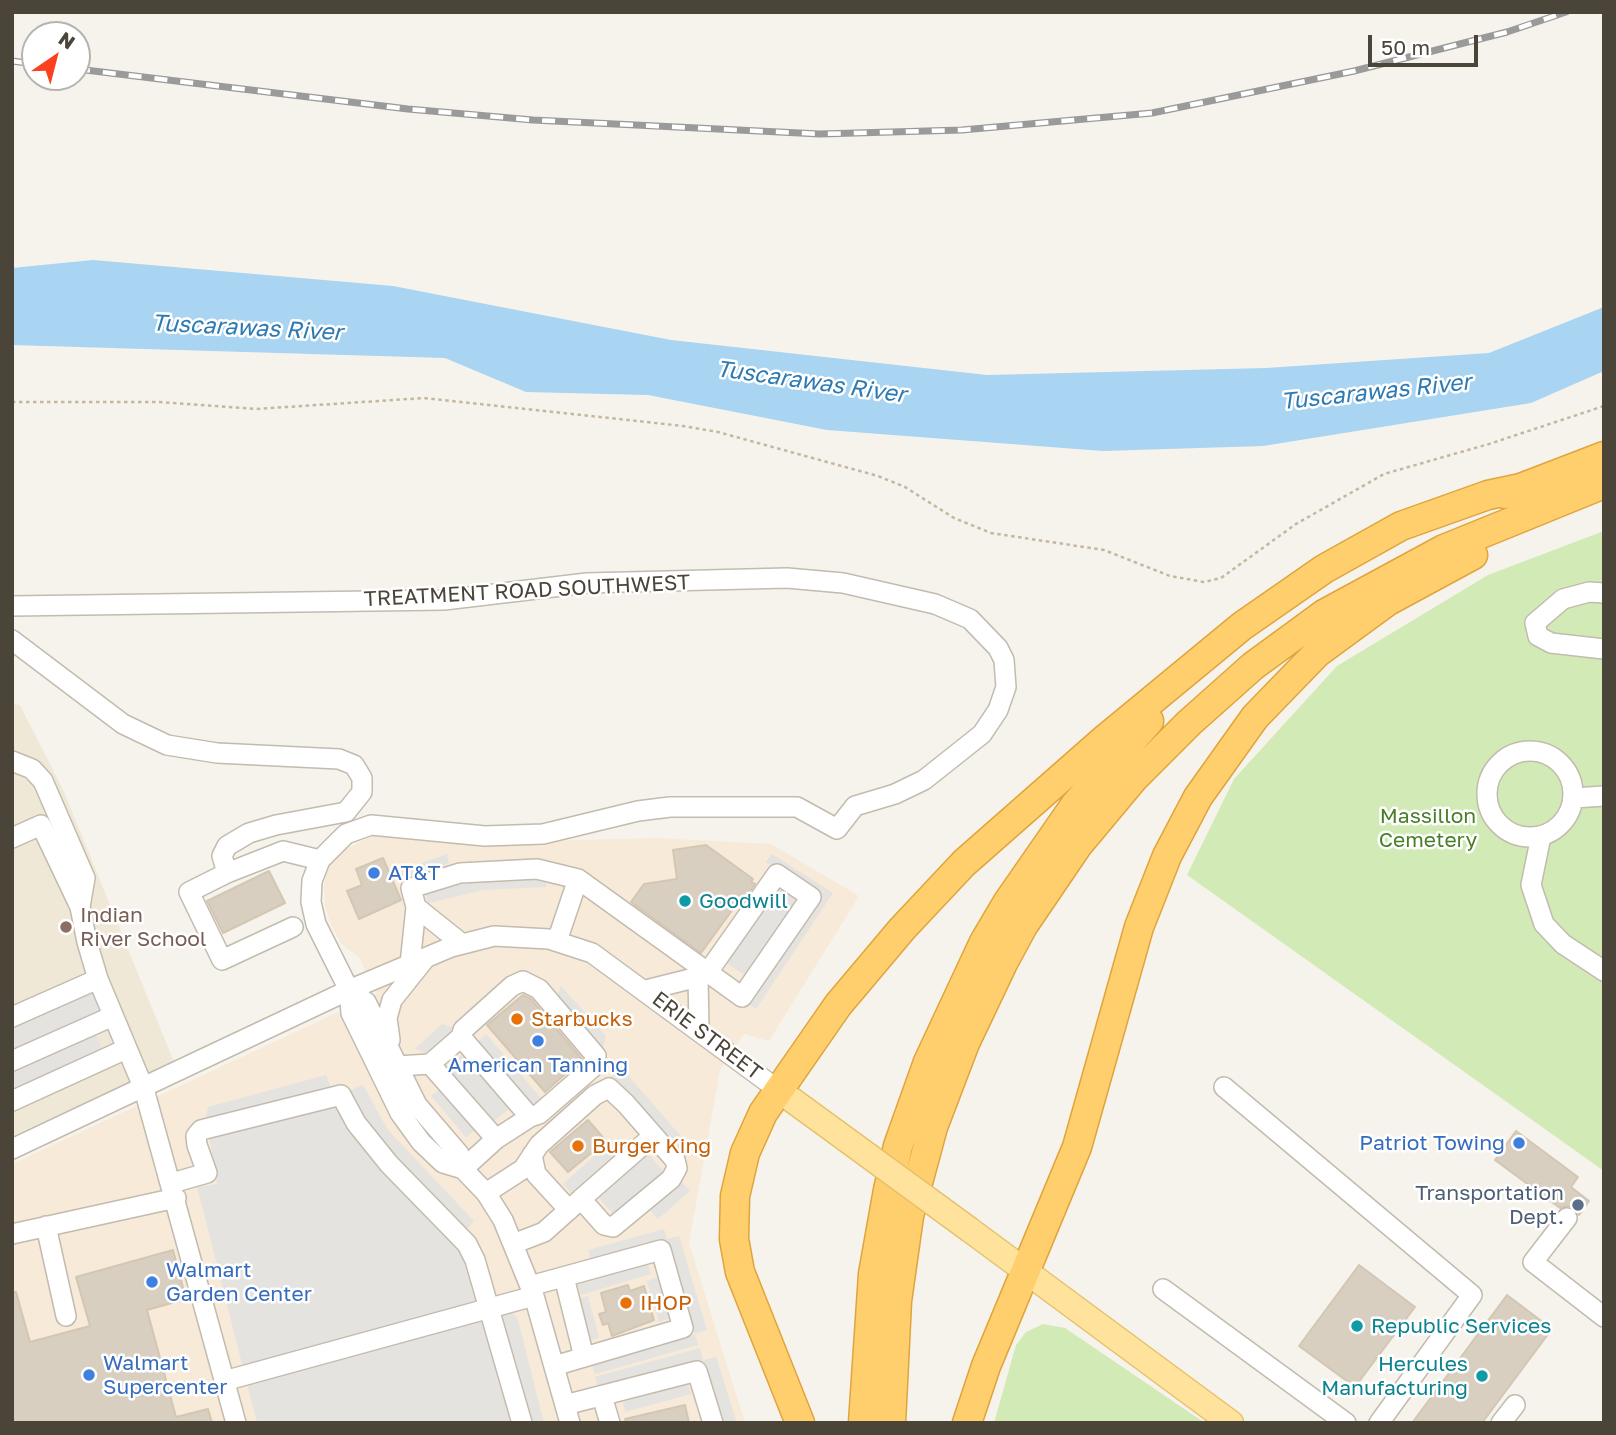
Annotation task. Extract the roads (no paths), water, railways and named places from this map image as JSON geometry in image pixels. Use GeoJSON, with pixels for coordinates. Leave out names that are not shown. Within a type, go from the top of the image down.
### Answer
{"type":"FeatureCollection","features":[{"type":"Feature","properties":{"kind":"highway"},"geometry":{"type":"LineString","coordinates":[[863,1423],[873,1274],[898,1146],[928,1062],[979,954],[1007,902],[1049,839],[1110,763],[1160,709],[1269,619],[1366,558],[1521,488],[1604,456]]}},
{"type":"Feature","properties":{"kind":"highway"},"geometry":{"type":"LineString","coordinates":[[891,1423],[897,1301],[909,1216],[933,1127],[965,1043],[1003,964],[1023,926],[1078,845],[1134,778],[1181,730],[1253,666],[1315,620],[1444,549],[1604,484]]}},
{"type":"Feature","properties":{"kind":"highway"},"geometry":{"type":"LineString","coordinates":[[800,1423],[746,1293],[734,1240],[733,1218],[739,1174],[753,1133],[777,1089],[862,977],[902,929],[964,863],[1198,660],[1287,594],[1362,547],[1432,514],[1521,488]]}},
{"type":"Feature","properties":{"kind":"highway"},"geometry":{"type":"LineString","coordinates":[[967,1423],[986,1366],[1084,1127],[1139,927],[1154,886],[1198,797],[1235,742],[1301,668],[1351,626],[1388,601],[1468,557],[1604,497]]}},
{"type":"Feature","properties":{"kind":"main road","name":"ERIE STREET"},"geometry":{"type":"LineString","coordinates":[[777,1089],[1231,1423]]}},
{"type":"Feature","properties":{"kind":"street","name":"TREATMENT ROAD SOUTHWEST"},"geometry":{"type":"LineString","coordinates":[[12,606],[444,600],[587,583],[787,578],[843,583],[935,604],[970,619],[990,637],[1004,660],[1006,687],[991,723],[972,743],[924,780],[895,794],[855,806],[837,829],[797,807],[670,807],[638,811],[543,834],[519,836],[371,825],[346,834],[327,849],[320,860]]}},
{"type":"Feature","properties":{"kind":"street"},"geometry":{"type":"LineString","coordinates":[[1604,593],[1589,592],[1563,599],[1535,623],[1538,636],[1551,643],[1604,649]]}},
{"type":"Feature","properties":{"kind":"street"},"geometry":{"type":"LineString","coordinates":[[12,640],[123,724],[167,745],[217,753],[339,759],[357,769],[362,778],[362,792],[349,810],[335,816],[276,824],[237,839],[227,846],[222,856],[228,873]]}},
{"type":"Feature","properties":{"kind":"street"},"geometry":{"type":"LineString","coordinates":[[1529,750],[1544,752],[1567,769],[1573,783],[1574,798],[1564,822],[1541,836],[1527,838],[1512,834],[1500,825],[1491,813],[1487,800],[1487,785],[1492,771],[1515,753],[1529,750]]}},
{"type":"Feature","properties":{"kind":"street"},"geometry":{"type":"LineString","coordinates":[[12,761],[37,773],[48,792],[85,878],[80,906]]}},
{"type":"Feature","properties":{"kind":"street"},"geometry":{"type":"LineString","coordinates":[[1574,798],[1604,796]]}},
{"type":"Feature","properties":{"kind":"street"},"geometry":{"type":"LineString","coordinates":[[12,838],[41,825],[80,906],[98,979],[144,1089],[236,1423]]}},
{"type":"Feature","properties":{"kind":"street"},"geometry":{"type":"LineString","coordinates":[[519,836],[519,869]]}},
{"type":"Feature","properties":{"kind":"street"},"geometry":{"type":"LineString","coordinates":[[1541,836],[1531,885],[1544,924],[1563,944],[1604,971]]}},
{"type":"Feature","properties":{"kind":"street"},"geometry":{"type":"LineString","coordinates":[[293,927],[222,960],[189,892],[282,851],[320,860],[311,891],[313,912],[349,990],[351,1013],[400,1113],[421,1142],[443,1163],[463,1169]]}},
{"type":"Feature","properties":{"kind":"street"},"geometry":{"type":"LineString","coordinates":[[395,1063],[387,1027],[390,1006],[418,960],[416,907],[411,887],[437,878],[519,869],[558,872],[578,879],[703,973],[742,997],[811,897],[777,874],[703,973],[699,1029]]}},
{"type":"Feature","properties":{"kind":"street"},"geometry":{"type":"LineString","coordinates":[[557,941],[578,879]]}},
{"type":"Feature","properties":{"kind":"street"},"geometry":{"type":"LineString","coordinates":[[416,907],[461,943]]}},
{"type":"Feature","properties":{"kind":"street","name":"ERIE STREET"},"geometry":{"type":"LineString","coordinates":[[12,1149],[418,960],[461,943],[506,935],[557,941],[592,953],[646,990],[777,1089]]}},
{"type":"Feature","properties":{"kind":"street"},"geometry":{"type":"LineString","coordinates":[[646,990],[703,973]]}},
{"type":"Feature","properties":{"kind":"street"},"geometry":{"type":"LineString","coordinates":[[12,1017],[98,979]]}},
{"type":"Feature","properties":{"kind":"street"},"geometry":{"type":"LineString","coordinates":[[395,1063],[430,1064],[461,1037],[463,1030],[472,1021],[512,986],[525,981],[539,989],[597,1058],[592,1068],[539,1114],[530,1116],[496,1139],[463,1169]]}},
{"type":"Feature","properties":{"kind":"street"},"geometry":{"type":"LineString","coordinates":[[349,990],[366,1002],[423,1114],[459,1154],[463,1169],[486,1193],[513,1244],[532,1291],[567,1414],[602,1395],[697,1371],[713,1423]]}},
{"type":"Feature","properties":{"kind":"street"},"geometry":{"type":"LineString","coordinates":[[12,1061],[113,1016]]}},
{"type":"Feature","properties":{"kind":"street"},"geometry":{"type":"LineString","coordinates":[[461,1037],[530,1116]]}},
{"type":"Feature","properties":{"kind":"street"},"geometry":{"type":"LineString","coordinates":[[12,1101],[126,1049]]}},
{"type":"Feature","properties":{"kind":"street"},"geometry":{"type":"LineString","coordinates":[[430,1064],[496,1139]]}},
{"type":"Feature","properties":{"kind":"street"},"geometry":{"type":"LineString","coordinates":[[1224,1087],[1472,1295],[1379,1423]]}},
{"type":"Feature","properties":{"kind":"street"},"geometry":{"type":"LineString","coordinates":[[486,1193],[523,1169],[532,1155],[539,1145],[590,1098],[606,1088],[615,1092],[649,1140],[676,1163],[677,1170],[671,1179],[613,1227],[575,1204],[537,1174],[532,1155]]}},
{"type":"Feature","properties":{"kind":"street"},"geometry":{"type":"LineString","coordinates":[[12,1234],[174,1191],[207,1173],[197,1145],[196,1136],[201,1130],[341,1095],[356,1124],[389,1164],[467,1244],[522,1423]]}},
{"type":"Feature","properties":{"kind":"street"},"geometry":{"type":"LineString","coordinates":[[513,1244],[544,1232],[649,1140]]}},
{"type":"Feature","properties":{"kind":"street"},"geometry":{"type":"LineString","coordinates":[[1567,1218],[1533,1262],[1604,1317]]}},
{"type":"Feature","properties":{"kind":"street"},"geometry":{"type":"LineString","coordinates":[[46,1226],[66,1316]]}},
{"type":"Feature","properties":{"kind":"street"},"geometry":{"type":"LineString","coordinates":[[224,1381],[489,1309],[564,1277],[661,1250],[683,1328],[554,1366]]}},
{"type":"Feature","properties":{"kind":"street"},"geometry":{"type":"LineString","coordinates":[[564,1277],[584,1357]]}},
{"type":"Feature","properties":{"kind":"street"},"geometry":{"type":"LineString","coordinates":[[1163,1289],[1346,1423]]}},
{"type":"Feature","properties":{"kind":"street"},"geometry":{"type":"LineString","coordinates":[[602,1395],[610,1423]]}},
{"type":"Feature","properties":{"kind":"street"},"geometry":{"type":"LineString","coordinates":[[1501,1423],[1516,1405]]}},
{"type":"Feature","properties":{"kind":"water","name":"Tuscarawas River"},"geometry":{"type":"Polygon","coordinates":[[[93,260],[393,286],[671,340],[987,375],[1266,368],[1489,353],[1604,307],[1604,371],[1531,403],[1263,446],[1103,451],[827,430],[648,395],[526,392],[445,358],[12,345],[12,268],[93,260]]]}},
{"type":"Feature","properties":{"kind":"railway"},"geometry":{"type":"LineString","coordinates":[[91,71],[408,109],[533,120],[820,134],[962,130],[1152,113],[1354,71],[1507,32],[1566,12]]}},
{"type":"Feature","properties":{"kind":"railway"},"geometry":{"type":"LineString","coordinates":[[12,61],[21,62]]}},
{"type":"Feature","properties":{"kind":"place","name":"AT&T"},"geometry":{"type":"Point","coordinates":[374,873]}},
{"type":"Feature","properties":{"kind":"place","name":"Goodwill"},"geometry":{"type":"Point","coordinates":[685,901]}},
{"type":"Feature","properties":{"kind":"place","name":"Indian River School"},"geometry":{"type":"Point","coordinates":[66,927]}},
{"type":"Feature","properties":{"kind":"place","name":"Starbucks"},"geometry":{"type":"Point","coordinates":[517,1019]}},
{"type":"Feature","properties":{"kind":"place","name":"American Tanning"},"geometry":{"type":"Point","coordinates":[538,1041]}},
{"type":"Feature","properties":{"kind":"place","name":"Patriot Towing"},"geometry":{"type":"Point","coordinates":[1519,1143]}},
{"type":"Feature","properties":{"kind":"place","name":"Burger King"},"geometry":{"type":"Point","coordinates":[578,1146]}},
{"type":"Feature","properties":{"kind":"place","name":"Transportation Dept."},"geometry":{"type":"Point","coordinates":[1578,1205]}},
{"type":"Feature","properties":{"kind":"place","name":"Walmart Garden Center"},"geometry":{"type":"Point","coordinates":[152,1282]}},
{"type":"Feature","properties":{"kind":"place","name":"IHOP"},"geometry":{"type":"Point","coordinates":[626,1303]}},
{"type":"Feature","properties":{"kind":"place","name":"Republic Services"},"geometry":{"type":"Point","coordinates":[1357,1326]}},
{"type":"Feature","properties":{"kind":"place","name":"Walmart Supercenter"},"geometry":{"type":"Point","coordinates":[89,1375]}},
{"type":"Feature","properties":{"kind":"place","name":"Hercules Manufacturing"},"geometry":{"type":"Point","coordinates":[1482,1376]}},
{"type":"Feature","properties":{"kind":"park label","name":"Massillon Cemetery"},"geometry":{"type":"Point","coordinates":[1428,828]}}]}
